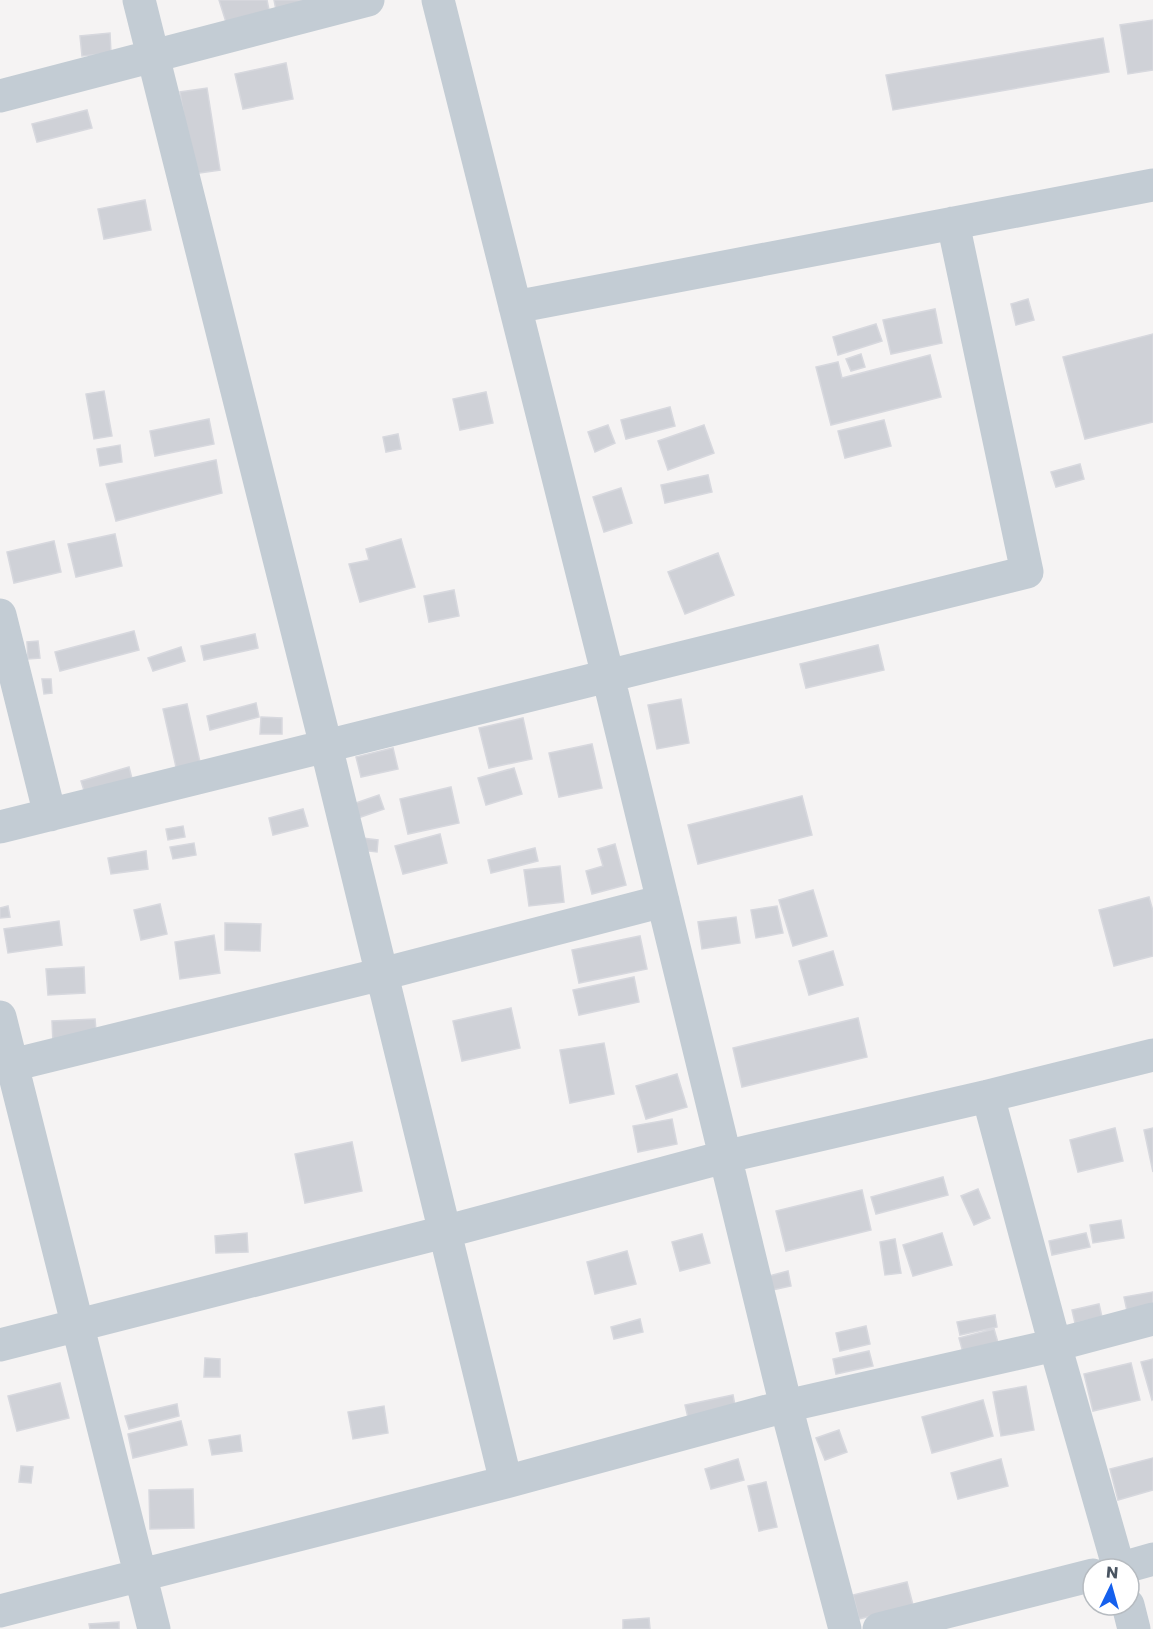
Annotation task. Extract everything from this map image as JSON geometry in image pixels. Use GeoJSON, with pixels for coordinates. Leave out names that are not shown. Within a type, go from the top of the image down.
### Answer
{"type":"FeatureCollection","features":[{"type":"Feature","properties":{"kind":"street"},"geometry":{"type":"LineString","coordinates":[[139,0],[326,746],[506,1482]]}},
{"type":"Feature","properties":{"kind":"street"},"geometry":{"type":"LineString","coordinates":[[0,96],[368,0]]}},
{"type":"Feature","properties":{"kind":"street"},"geometry":{"type":"LineString","coordinates":[[438,0],[608,676],[786,1406],[845,1629]]}},
{"type":"Feature","properties":{"kind":"street"},"geometry":{"type":"LineString","coordinates":[[515,307],[1153,185]]}},
{"type":"Feature","properties":{"kind":"street"},"geometry":{"type":"LineString","coordinates":[[0,827],[1027,572],[953,223]]}},
{"type":"Feature","properties":{"kind":"street"},"geometry":{"type":"LineString","coordinates":[[0,615],[50,815]]}},
{"type":"Feature","properties":{"kind":"street"},"geometry":{"type":"LineString","coordinates":[[6,1066],[382,974],[663,901]]}},
{"type":"Feature","properties":{"kind":"street"},"geometry":{"type":"LineString","coordinates":[[0,1017],[6,1066],[77,1326],[154,1629]]}},
{"type":"Feature","properties":{"kind":"street"},"geometry":{"type":"LineString","coordinates":[[0,1345],[444,1232],[724,1157],[1153,1055]]}},
{"type":"Feature","properties":{"kind":"street"},"geometry":{"type":"LineString","coordinates":[[988,1096],[1055,1345],[1116,1557]]}},
{"type":"Feature","properties":{"kind":"street"},"geometry":{"type":"LineString","coordinates":[[0,1611],[506,1482],[786,1406],[1055,1345],[1153,1319]]}},
{"type":"Feature","properties":{"kind":"street"},"geometry":{"type":"LineString","coordinates":[[879,1629],[1081,1578]]}},
{"type":"Feature","properties":{"kind":"building"},"geometry":{"type":"Polygon","coordinates":[[[219,0],[267,0],[269,10],[226,22],[219,0]]]}},
{"type":"Feature","properties":{"kind":"building"},"geometry":{"type":"Polygon","coordinates":[[[274,0],[327,0],[276,10],[274,0]]]}},
{"type":"Feature","properties":{"kind":"building"},"geometry":{"type":"Polygon","coordinates":[[[1153,20],[1153,70],[1128,74],[1120,25],[1153,20]]]}},
{"type":"Feature","properties":{"kind":"building"},"geometry":{"type":"Polygon","coordinates":[[[110,33],[111,53],[82,56],[80,36],[110,33]]]}},
{"type":"Feature","properties":{"kind":"building"},"geometry":{"type":"Polygon","coordinates":[[[1103,38],[1109,72],[893,110],[886,75],[1103,38]]]}},
{"type":"Feature","properties":{"kind":"building"},"geometry":{"type":"Polygon","coordinates":[[[286,63],[293,99],[243,109],[235,74],[286,63]]]}},
{"type":"Feature","properties":{"kind":"building"},"geometry":{"type":"Polygon","coordinates":[[[207,88],[220,170],[193,174],[180,92],[207,88]]]}},
{"type":"Feature","properties":{"kind":"building"},"geometry":{"type":"Polygon","coordinates":[[[87,110],[92,128],[37,142],[32,124],[87,110]]]}},
{"type":"Feature","properties":{"kind":"building"},"geometry":{"type":"Polygon","coordinates":[[[145,200],[151,230],[104,239],[98,209],[145,200]]]}},
{"type":"Feature","properties":{"kind":"building"},"geometry":{"type":"Polygon","coordinates":[[[1028,299],[1034,320],[1016,325],[1011,304],[1028,299]]]}},
{"type":"Feature","properties":{"kind":"building"},"geometry":{"type":"Polygon","coordinates":[[[935,309],[942,343],[891,354],[883,320],[935,309]]]}},
{"type":"Feature","properties":{"kind":"building"},"geometry":{"type":"Polygon","coordinates":[[[876,324],[882,341],[838,355],[833,337],[876,324]]]}},
{"type":"Feature","properties":{"kind":"building"},"geometry":{"type":"Polygon","coordinates":[[[1153,334],[1153,422],[1085,439],[1063,357],[1153,334]]]}},
{"type":"Feature","properties":{"kind":"building"},"geometry":{"type":"Polygon","coordinates":[[[861,354],[865,367],[851,371],[846,359],[861,354]]]}},
{"type":"Feature","properties":{"kind":"building"},"geometry":{"type":"Polygon","coordinates":[[[930,355],[941,397],[831,425],[816,367],[838,362],[842,378],[930,355]]]}},
{"type":"Feature","properties":{"kind":"building"},"geometry":{"type":"Polygon","coordinates":[[[104,391],[112,436],[94,439],[86,394],[104,391]]]}},
{"type":"Feature","properties":{"kind":"building"},"geometry":{"type":"Polygon","coordinates":[[[486,392],[493,423],[460,430],[453,399],[486,392]]]}},
{"type":"Feature","properties":{"kind":"building"},"geometry":{"type":"Polygon","coordinates":[[[670,407],[675,426],[626,439],[621,420],[670,407]]]}},
{"type":"Feature","properties":{"kind":"building"},"geometry":{"type":"Polygon","coordinates":[[[209,419],[214,444],[155,456],[150,431],[209,419]]]}},
{"type":"Feature","properties":{"kind":"building"},"geometry":{"type":"Polygon","coordinates":[[[884,420],[891,446],[845,458],[838,431],[884,420]]]}},
{"type":"Feature","properties":{"kind":"building"},"geometry":{"type":"Polygon","coordinates":[[[608,425],[615,443],[595,452],[588,432],[608,425]]]}},
{"type":"Feature","properties":{"kind":"building"},"geometry":{"type":"Polygon","coordinates":[[[704,425],[714,453],[668,470],[658,441],[704,425]]]}},
{"type":"Feature","properties":{"kind":"building"},"geometry":{"type":"Polygon","coordinates":[[[398,434],[401,449],[386,452],[383,437],[398,434]]]}},
{"type":"Feature","properties":{"kind":"building"},"geometry":{"type":"Polygon","coordinates":[[[120,445],[122,462],[100,466],[97,449],[120,445]]]}},
{"type":"Feature","properties":{"kind":"building"},"geometry":{"type":"Polygon","coordinates":[[[216,460],[222,493],[116,521],[106,484],[216,460]]]}},
{"type":"Feature","properties":{"kind":"building"},"geometry":{"type":"Polygon","coordinates":[[[1080,464],[1084,479],[1056,487],[1051,472],[1080,464]]]}},
{"type":"Feature","properties":{"kind":"building"},"geometry":{"type":"Polygon","coordinates":[[[708,475],[712,492],[665,503],[661,485],[708,475]]]}},
{"type":"Feature","properties":{"kind":"building"},"geometry":{"type":"Polygon","coordinates":[[[621,488],[632,523],[604,532],[593,497],[621,488]]]}},
{"type":"Feature","properties":{"kind":"building"},"geometry":{"type":"Polygon","coordinates":[[[115,534],[122,566],[76,577],[68,544],[115,534]]]}},
{"type":"Feature","properties":{"kind":"building"},"geometry":{"type":"Polygon","coordinates":[[[401,539],[415,587],[360,602],[349,564],[369,560],[366,549],[401,539]]]}},
{"type":"Feature","properties":{"kind":"building"},"geometry":{"type":"Polygon","coordinates":[[[54,541],[61,572],[14,583],[7,552],[54,541]]]}},
{"type":"Feature","properties":{"kind":"building"},"geometry":{"type":"Polygon","coordinates":[[[718,553],[734,595],[685,614],[668,572],[718,553]]]}},
{"type":"Feature","properties":{"kind":"building"},"geometry":{"type":"Polygon","coordinates":[[[454,590],[459,616],[429,622],[424,596],[454,590]]]}},
{"type":"Feature","properties":{"kind":"building"},"geometry":{"type":"Polygon","coordinates":[[[134,631],[139,650],[60,671],[55,652],[134,631]]]}},
{"type":"Feature","properties":{"kind":"building"},"geometry":{"type":"Polygon","coordinates":[[[255,634],[258,648],[204,660],[201,646],[255,634]]]}},
{"type":"Feature","properties":{"kind":"building"},"geometry":{"type":"Polygon","coordinates":[[[38,641],[40,658],[28,659],[27,642],[38,641]]]}},
{"type":"Feature","properties":{"kind":"building"},"geometry":{"type":"Polygon","coordinates":[[[878,645],[884,670],[806,688],[800,664],[878,645]]]}},
{"type":"Feature","properties":{"kind":"building"},"geometry":{"type":"Polygon","coordinates":[[[181,647],[185,661],[153,671],[148,658],[181,647]]]}},
{"type":"Feature","properties":{"kind":"building"},"geometry":{"type":"Polygon","coordinates":[[[42,679],[51,679],[52,693],[44,694],[42,679]]]}},
{"type":"Feature","properties":{"kind":"building"},"geometry":{"type":"Polygon","coordinates":[[[681,699],[689,743],[657,749],[648,705],[681,699]]]}},
{"type":"Feature","properties":{"kind":"building"},"geometry":{"type":"Polygon","coordinates":[[[256,703],[259,717],[210,730],[207,716],[256,703]]]}},
{"type":"Feature","properties":{"kind":"building"},"geometry":{"type":"Polygon","coordinates":[[[187,704],[202,771],[178,776],[163,709],[187,704]]]}},
{"type":"Feature","properties":{"kind":"building"},"geometry":{"type":"Polygon","coordinates":[[[261,717],[282,718],[282,734],[260,734],[261,717]]]}},
{"type":"Feature","properties":{"kind":"building"},"geometry":{"type":"Polygon","coordinates":[[[523,718],[532,759],[489,768],[479,728],[523,718]]]}},
{"type":"Feature","properties":{"kind":"building"},"geometry":{"type":"Polygon","coordinates":[[[592,744],[602,788],[559,797],[549,753],[592,744]]]}},
{"type":"Feature","properties":{"kind":"building"},"geometry":{"type":"Polygon","coordinates":[[[393,748],[398,769],[361,777],[356,757],[393,748]]]}},
{"type":"Feature","properties":{"kind":"building"},"geometry":{"type":"Polygon","coordinates":[[[129,767],[135,790],[88,803],[81,781],[129,767]]]}},
{"type":"Feature","properties":{"kind":"building"},"geometry":{"type":"Polygon","coordinates":[[[514,768],[522,794],[486,805],[478,778],[514,768]]]}},
{"type":"Feature","properties":{"kind":"building"},"geometry":{"type":"Polygon","coordinates":[[[451,787],[459,823],[408,834],[400,799],[451,787]]]}},
{"type":"Feature","properties":{"kind":"building"},"geometry":{"type":"Polygon","coordinates":[[[379,795],[384,809],[358,818],[353,804],[379,795]]]}},
{"type":"Feature","properties":{"kind":"building"},"geometry":{"type":"Polygon","coordinates":[[[802,796],[812,835],[698,864],[688,825],[802,796]]]}},
{"type":"Feature","properties":{"kind":"building"},"geometry":{"type":"Polygon","coordinates":[[[303,809],[308,826],[273,835],[269,818],[303,809]]]}},
{"type":"Feature","properties":{"kind":"building"},"geometry":{"type":"Polygon","coordinates":[[[183,826],[185,837],[168,840],[166,829],[183,826]]]}},
{"type":"Feature","properties":{"kind":"building"},"geometry":{"type":"Polygon","coordinates":[[[440,834],[447,863],[403,874],[395,846],[440,834]]]}},
{"type":"Feature","properties":{"kind":"building"},"geometry":{"type":"Polygon","coordinates":[[[362,838],[378,840],[377,852],[361,850],[362,838]]]}},
{"type":"Feature","properties":{"kind":"building"},"geometry":{"type":"Polygon","coordinates":[[[194,843],[196,855],[173,859],[170,847],[194,843]]]}},
{"type":"Feature","properties":{"kind":"building"},"geometry":{"type":"Polygon","coordinates":[[[615,844],[626,885],[592,894],[586,871],[603,866],[598,849],[615,844]]]}},
{"type":"Feature","properties":{"kind":"building"},"geometry":{"type":"Polygon","coordinates":[[[535,848],[538,861],[491,873],[488,860],[535,848]]]}},
{"type":"Feature","properties":{"kind":"building"},"geometry":{"type":"Polygon","coordinates":[[[146,851],[148,869],[111,874],[108,858],[146,851]]]}},
{"type":"Feature","properties":{"kind":"building"},"geometry":{"type":"Polygon","coordinates":[[[560,866],[564,902],[529,906],[524,870],[560,866]]]}},
{"type":"Feature","properties":{"kind":"building"},"geometry":{"type":"Polygon","coordinates":[[[813,890],[827,936],[793,946],[779,900],[813,890]]]}},
{"type":"Feature","properties":{"kind":"building"},"geometry":{"type":"Polygon","coordinates":[[[1149,897],[1153,911],[1153,956],[1114,966],[1099,910],[1149,897]]]}},
{"type":"Feature","properties":{"kind":"building"},"geometry":{"type":"Polygon","coordinates":[[[160,904],[167,934],[141,940],[134,910],[160,904]]]}},
{"type":"Feature","properties":{"kind":"building"},"geometry":{"type":"Polygon","coordinates":[[[8,906],[10,917],[0,918],[0,908],[8,906]]]}},
{"type":"Feature","properties":{"kind":"building"},"geometry":{"type":"Polygon","coordinates":[[[777,906],[783,933],[756,938],[751,910],[777,906]]]}},
{"type":"Feature","properties":{"kind":"building"},"geometry":{"type":"Polygon","coordinates":[[[736,917],[740,943],[702,949],[698,922],[736,917]]]}},
{"type":"Feature","properties":{"kind":"building"},"geometry":{"type":"Polygon","coordinates":[[[59,921],[62,945],[8,953],[4,929],[59,921]]]}},
{"type":"Feature","properties":{"kind":"building"},"geometry":{"type":"Polygon","coordinates":[[[225,923],[261,924],[260,951],[225,950],[225,923]]]}},
{"type":"Feature","properties":{"kind":"building"},"geometry":{"type":"Polygon","coordinates":[[[214,935],[220,973],[180,979],[175,942],[214,935]]]}},
{"type":"Feature","properties":{"kind":"building"},"geometry":{"type":"Polygon","coordinates":[[[640,936],[647,969],[579,983],[572,950],[640,936]]]}},
{"type":"Feature","properties":{"kind":"building"},"geometry":{"type":"Polygon","coordinates":[[[833,951],[843,985],[809,995],[799,961],[833,951]]]}},
{"type":"Feature","properties":{"kind":"building"},"geometry":{"type":"Polygon","coordinates":[[[84,967],[85,993],[48,995],[46,969],[84,967]]]}},
{"type":"Feature","properties":{"kind":"building"},"geometry":{"type":"Polygon","coordinates":[[[634,977],[639,1002],[579,1015],[573,990],[634,977]]]}},
{"type":"Feature","properties":{"kind":"building"},"geometry":{"type":"Polygon","coordinates":[[[511,1008],[520,1048],[462,1061],[453,1021],[511,1008]]]}},
{"type":"Feature","properties":{"kind":"building"},"geometry":{"type":"Polygon","coordinates":[[[858,1018],[867,1057],[742,1087],[733,1048],[858,1018]]]}},
{"type":"Feature","properties":{"kind":"building"},"geometry":{"type":"Polygon","coordinates":[[[95,1019],[97,1042],[53,1044],[52,1021],[95,1019]]]}},
{"type":"Feature","properties":{"kind":"building"},"geometry":{"type":"Polygon","coordinates":[[[604,1043],[614,1094],[570,1103],[560,1050],[604,1043]]]}},
{"type":"Feature","properties":{"kind":"building"},"geometry":{"type":"Polygon","coordinates":[[[677,1074],[687,1107],[646,1119],[636,1086],[677,1074]]]}},
{"type":"Feature","properties":{"kind":"building"},"geometry":{"type":"Polygon","coordinates":[[[672,1119],[677,1144],[638,1152],[633,1126],[672,1119]]]}},
{"type":"Feature","properties":{"kind":"building"},"geometry":{"type":"Polygon","coordinates":[[[1115,1128],[1123,1161],[1078,1172],[1070,1140],[1115,1128]]]}},
{"type":"Feature","properties":{"kind":"building"},"geometry":{"type":"Polygon","coordinates":[[[1153,1128],[1153,1172],[1144,1130],[1153,1128]]]}},
{"type":"Feature","properties":{"kind":"building"},"geometry":{"type":"Polygon","coordinates":[[[352,1142],[362,1191],[305,1203],[295,1154],[352,1142]]]}},
{"type":"Feature","properties":{"kind":"building"},"geometry":{"type":"Polygon","coordinates":[[[943,1177],[948,1195],[876,1214],[871,1197],[943,1177]]]}},
{"type":"Feature","properties":{"kind":"building"},"geometry":{"type":"Polygon","coordinates":[[[978,1189],[990,1218],[974,1225],[961,1196],[978,1189]]]}},
{"type":"Feature","properties":{"kind":"building"},"geometry":{"type":"Polygon","coordinates":[[[862,1190],[871,1230],[786,1251],[776,1211],[862,1190]]]}},
{"type":"Feature","properties":{"kind":"building"},"geometry":{"type":"Polygon","coordinates":[[[1121,1220],[1124,1238],[1093,1243],[1090,1225],[1121,1220]]]}},
{"type":"Feature","properties":{"kind":"building"},"geometry":{"type":"Polygon","coordinates":[[[247,1233],[248,1252],[216,1253],[215,1236],[247,1233]]]}},
{"type":"Feature","properties":{"kind":"building"},"geometry":{"type":"Polygon","coordinates":[[[942,1233],[952,1265],[913,1276],[903,1245],[942,1233]]]}},
{"type":"Feature","properties":{"kind":"building"},"geometry":{"type":"Polygon","coordinates":[[[1086,1233],[1090,1247],[1052,1255],[1049,1241],[1086,1233]]]}},
{"type":"Feature","properties":{"kind":"building"},"geometry":{"type":"Polygon","coordinates":[[[702,1234],[710,1263],[680,1271],[672,1242],[702,1234]]]}},
{"type":"Feature","properties":{"kind":"building"},"geometry":{"type":"Polygon","coordinates":[[[895,1239],[901,1273],[885,1275],[880,1242],[895,1239]]]}},
{"type":"Feature","properties":{"kind":"building"},"geometry":{"type":"Polygon","coordinates":[[[627,1251],[636,1284],[595,1294],[587,1262],[627,1251]]]}},
{"type":"Feature","properties":{"kind":"building"},"geometry":{"type":"Polygon","coordinates":[[[788,1271],[791,1286],[772,1290],[769,1276],[788,1271]]]}},
{"type":"Feature","properties":{"kind":"building"},"geometry":{"type":"Polygon","coordinates":[[[1153,1292],[1153,1307],[1127,1311],[1124,1297],[1153,1292]]]}},
{"type":"Feature","properties":{"kind":"building"},"geometry":{"type":"Polygon","coordinates":[[[1099,1304],[1102,1317],[1075,1323],[1072,1310],[1099,1304]]]}},
{"type":"Feature","properties":{"kind":"building"},"geometry":{"type":"Polygon","coordinates":[[[995,1315],[997,1327],[960,1335],[957,1322],[995,1315]]]}},
{"type":"Feature","properties":{"kind":"building"},"geometry":{"type":"Polygon","coordinates":[[[640,1319],[643,1332],[614,1339],[611,1327],[640,1319]]]}},
{"type":"Feature","properties":{"kind":"building"},"geometry":{"type":"Polygon","coordinates":[[[866,1326],[870,1344],[840,1351],[836,1333],[866,1326]]]}},
{"type":"Feature","properties":{"kind":"building"},"geometry":{"type":"Polygon","coordinates":[[[994,1329],[999,1346],[964,1356],[959,1338],[994,1329]]]}},
{"type":"Feature","properties":{"kind":"building"},"geometry":{"type":"Polygon","coordinates":[[[869,1351],[873,1366],[836,1374],[833,1359],[869,1351]]]}},
{"type":"Feature","properties":{"kind":"building"},"geometry":{"type":"Polygon","coordinates":[[[205,1358],[220,1359],[220,1377],[204,1377],[205,1358]]]}},
{"type":"Feature","properties":{"kind":"building"},"geometry":{"type":"Polygon","coordinates":[[[1153,1359],[1153,1399],[1152,1400],[1141,1362],[1153,1359]]]}},
{"type":"Feature","properties":{"kind":"building"},"geometry":{"type":"Polygon","coordinates":[[[1131,1363],[1140,1400],[1093,1411],[1084,1374],[1131,1363]]]}},
{"type":"Feature","properties":{"kind":"building"},"geometry":{"type":"Polygon","coordinates":[[[60,1383],[69,1418],[17,1431],[8,1396],[60,1383]]]}},
{"type":"Feature","properties":{"kind":"building"},"geometry":{"type":"Polygon","coordinates":[[[1026,1386],[1034,1430],[1001,1436],[993,1392],[1026,1386]]]}},
{"type":"Feature","properties":{"kind":"building"},"geometry":{"type":"Polygon","coordinates":[[[733,1395],[737,1416],[690,1426],[685,1405],[733,1395]]]}},
{"type":"Feature","properties":{"kind":"building"},"geometry":{"type":"Polygon","coordinates":[[[983,1400],[993,1436],[932,1453],[922,1417],[983,1400]]]}},
{"type":"Feature","properties":{"kind":"building"},"geometry":{"type":"Polygon","coordinates":[[[177,1404],[179,1416],[129,1429],[125,1416],[177,1404]]]}},
{"type":"Feature","properties":{"kind":"building"},"geometry":{"type":"Polygon","coordinates":[[[384,1406],[388,1433],[353,1439],[348,1412],[384,1406]]]}},
{"type":"Feature","properties":{"kind":"building"},"geometry":{"type":"Polygon","coordinates":[[[181,1421],[187,1445],[133,1458],[128,1434],[181,1421]]]}},
{"type":"Feature","properties":{"kind":"building"},"geometry":{"type":"Polygon","coordinates":[[[839,1430],[847,1452],[825,1460],[816,1438],[839,1430]]]}},
{"type":"Feature","properties":{"kind":"building"},"geometry":{"type":"Polygon","coordinates":[[[240,1435],[242,1451],[212,1455],[209,1440],[240,1435]]]}},
{"type":"Feature","properties":{"kind":"building"},"geometry":{"type":"Polygon","coordinates":[[[1153,1458],[1153,1490],[1118,1500],[1110,1469],[1153,1458]]]}},
{"type":"Feature","properties":{"kind":"building"},"geometry":{"type":"Polygon","coordinates":[[[738,1459],[744,1480],[711,1489],[705,1469],[738,1459]]]}},
{"type":"Feature","properties":{"kind":"building"},"geometry":{"type":"Polygon","coordinates":[[[1001,1459],[1008,1486],[958,1499],[951,1473],[1001,1459]]]}},
{"type":"Feature","properties":{"kind":"building"},"geometry":{"type":"Polygon","coordinates":[[[21,1466],[33,1467],[31,1483],[19,1482],[21,1466]]]}},
{"type":"Feature","properties":{"kind":"building"},"geometry":{"type":"Polygon","coordinates":[[[766,1482],[777,1527],[759,1531],[748,1486],[766,1482]]]}},
{"type":"Feature","properties":{"kind":"building"},"geometry":{"type":"Polygon","coordinates":[[[193,1489],[194,1528],[150,1529],[149,1490],[193,1489]]]}},
{"type":"Feature","properties":{"kind":"building"},"geometry":{"type":"Polygon","coordinates":[[[907,1582],[913,1605],[859,1619],[853,1595],[907,1582]]]}},
{"type":"Feature","properties":{"kind":"building"},"geometry":{"type":"Polygon","coordinates":[[[649,1618],[650,1629],[623,1629],[623,1620],[649,1618]]]}},
{"type":"Feature","properties":{"kind":"building"},"geometry":{"type":"Polygon","coordinates":[[[119,1622],[119,1629],[90,1629],[89,1624],[119,1622]]]}}]}
